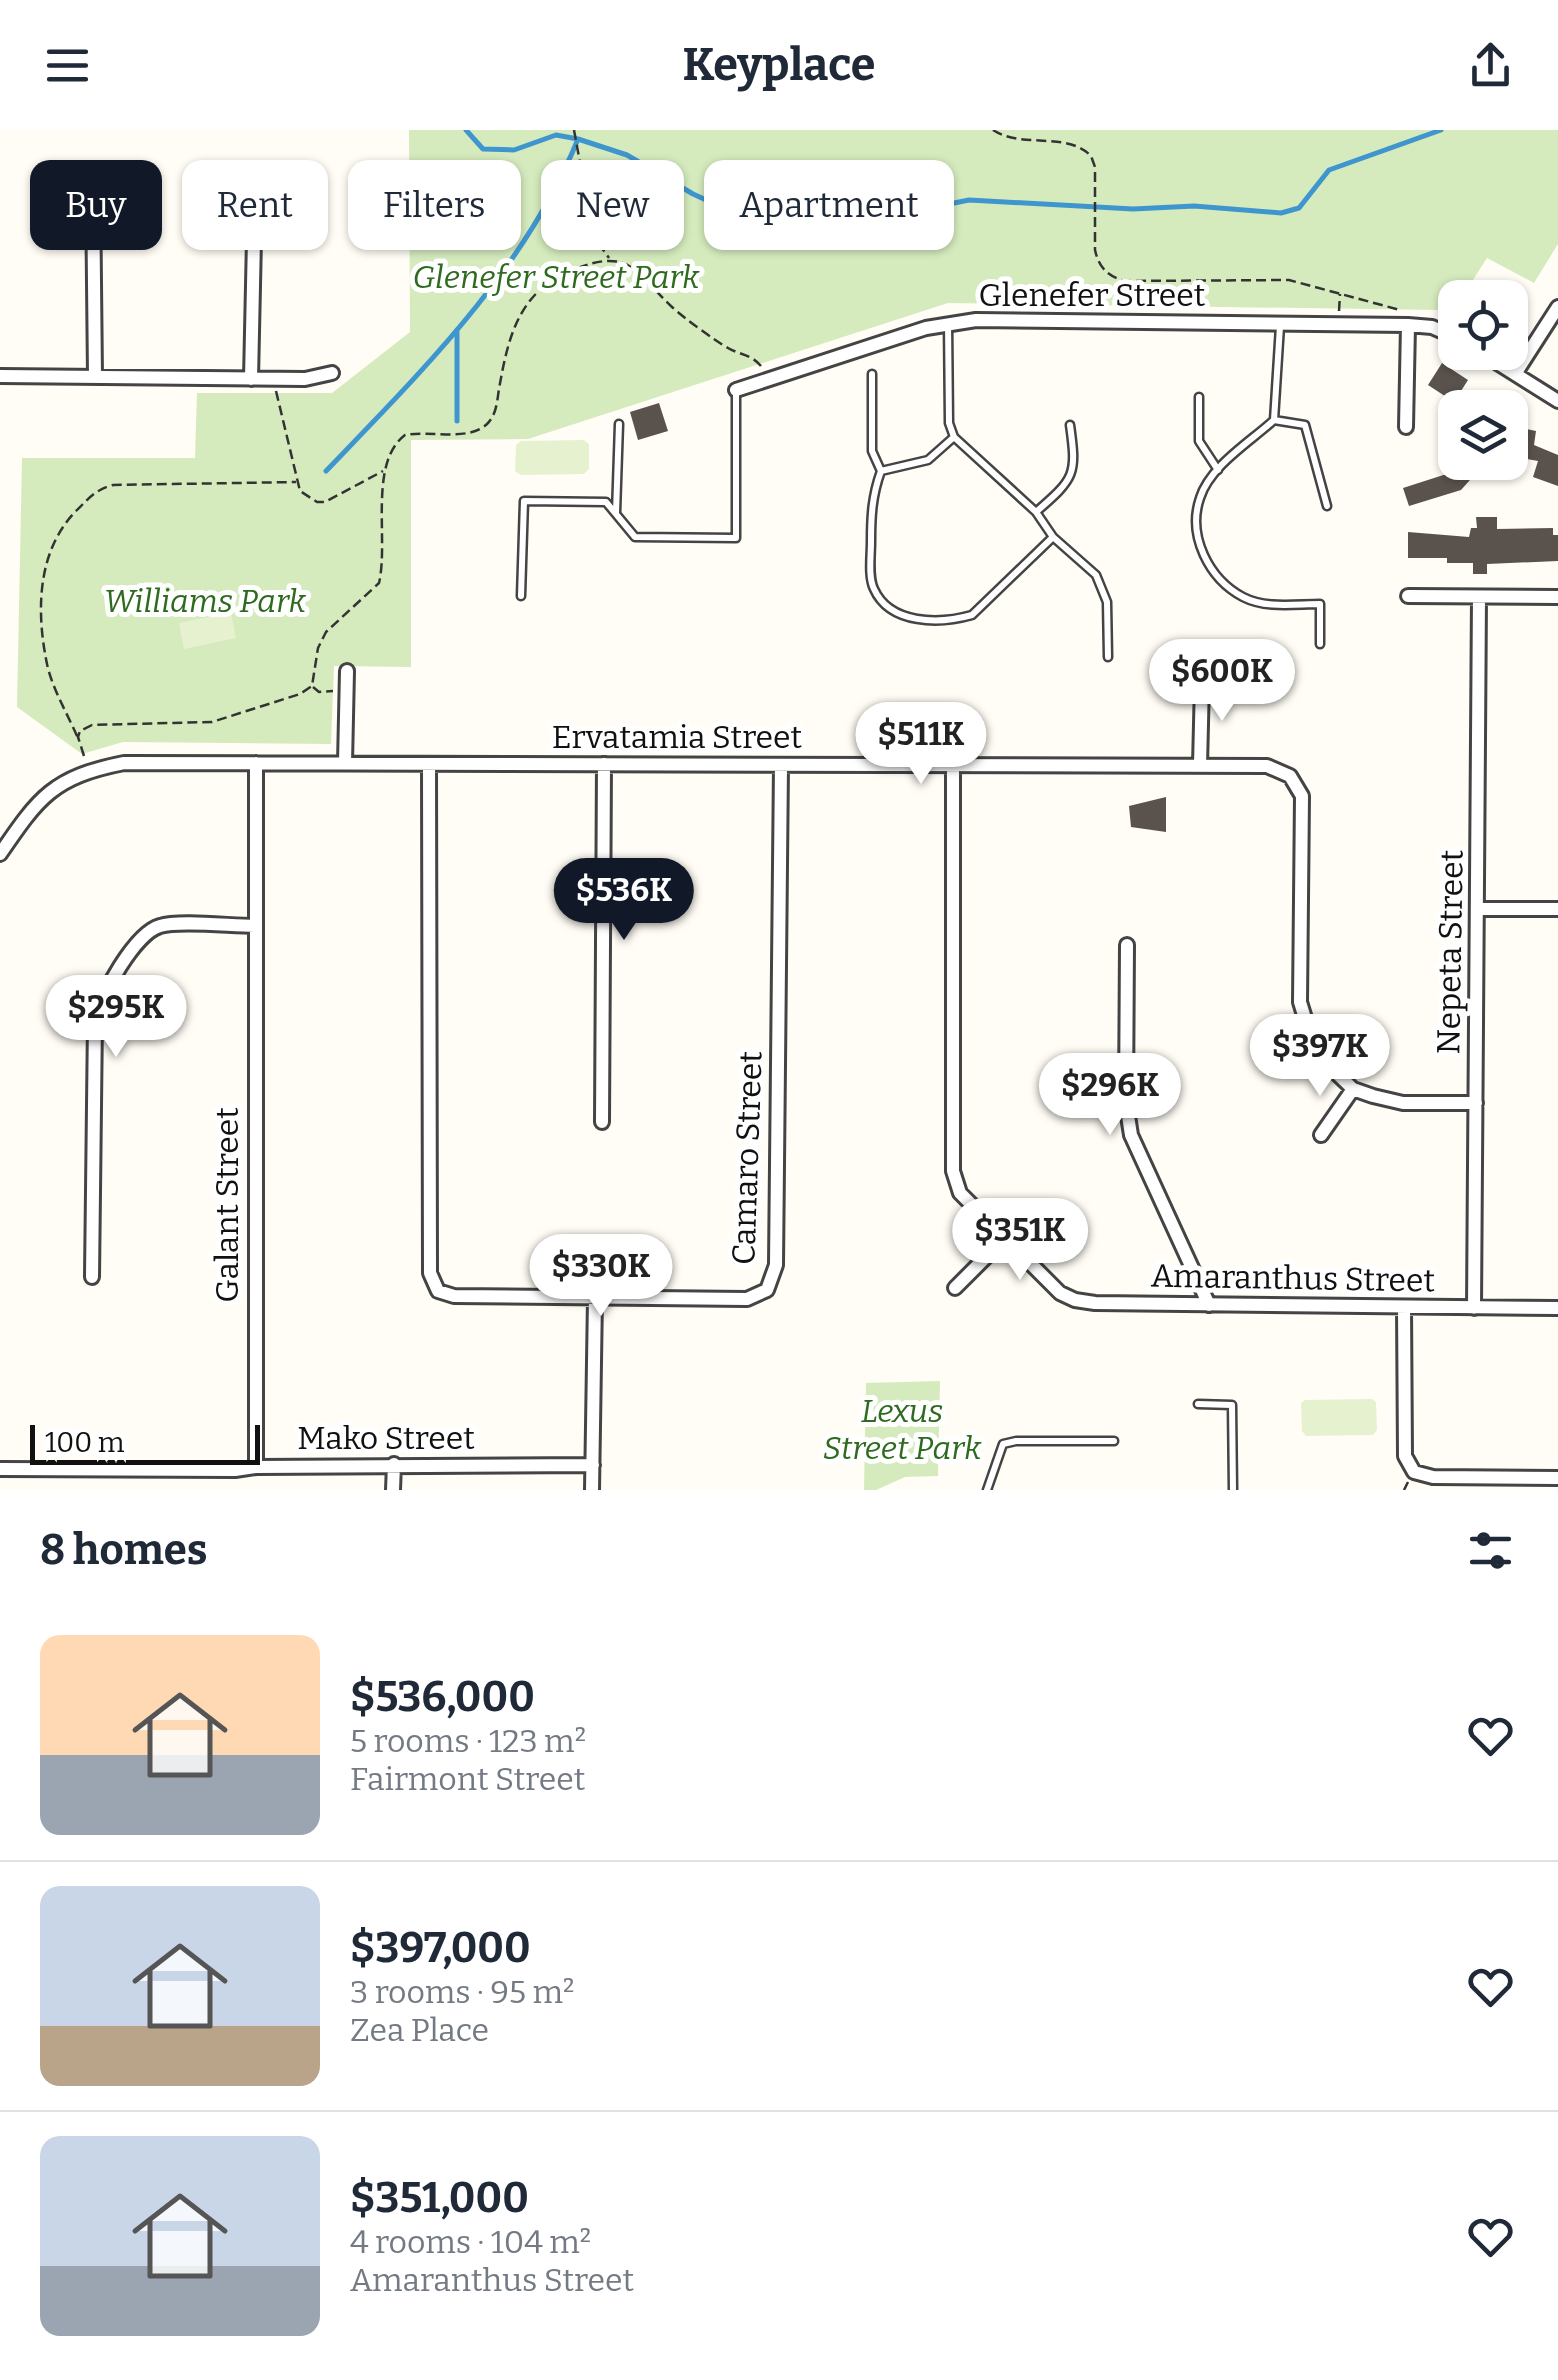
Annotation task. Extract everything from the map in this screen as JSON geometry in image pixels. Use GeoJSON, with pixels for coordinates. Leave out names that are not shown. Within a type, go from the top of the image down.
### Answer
{"type":"FeatureCollection","features":[{"type":"Feature","properties":{"kind":"street"},"geometry":{"type":"LineString","coordinates":[[94,250],[95,376]]}},
{"type":"Feature","properties":{"kind":"street"},"geometry":{"type":"LineString","coordinates":[[251,378],[254,250]]}},
{"type":"Feature","properties":{"kind":"street"},"geometry":{"type":"LineString","coordinates":[[1515,374],[1558,307]]}},
{"type":"Feature","properties":{"kind":"street"},"geometry":{"type":"LineString","coordinates":[[1406,427],[1408,318]]}},
{"type":"Feature","properties":{"kind":"street","name":"Glenefer Street"},"geometry":{"type":"LineString","coordinates":[[736,390],[948,322],[1280,324],[1408,318],[1438,330]]}},
{"type":"Feature","properties":{"kind":"street"},"geometry":{"type":"LineString","coordinates":[[1509,370],[1558,402]]}},
{"type":"Feature","properties":{"kind":"street"},"geometry":{"type":"LineString","coordinates":[[0,376],[305,380],[332,373]]}},
{"type":"Feature","properties":{"kind":"street"},"geometry":{"type":"LineString","coordinates":[[1408,596],[1558,597]]}},
{"type":"Feature","properties":{"kind":"street","name":"Nepeta Street"},"geometry":{"type":"LineString","coordinates":[[1474,1308],[1480,597]]}},
{"type":"Feature","properties":{"kind":"street"},"geometry":{"type":"LineString","coordinates":[[345,763],[347,671]]}},
{"type":"Feature","properties":{"kind":"street"},"geometry":{"type":"LineString","coordinates":[[1200,766],[1202,682]]}},
{"type":"Feature","properties":{"kind":"street","name":"Galant Street"},"geometry":{"type":"LineString","coordinates":[[256,763],[256,1467]]}},
{"type":"Feature","properties":{"kind":"street","name":"Ervatamia Street"},"geometry":{"type":"LineString","coordinates":[[0,853],[33,806],[61,782],[90,770],[124,764],[1266,766],[1290,776],[1302,796],[1300,1002],[1311,1038],[1329,1066],[1354,1088],[1403,1103],[1476,1103]]}},
{"type":"Feature","properties":{"kind":"street","name":"Camaro Street"},"geometry":{"type":"LineString","coordinates":[[428,764],[430,1274],[438,1291],[454,1296],[747,1299],[768,1290],[776,1264],[780,765]]}},
{"type":"Feature","properties":{"kind":"street"},"geometry":{"type":"LineString","coordinates":[[602,1122],[604,764]]}},
{"type":"Feature","properties":{"kind":"street","name":"Amaranthus Street"},"geometry":{"type":"LineString","coordinates":[[952,766],[953,1171],[960,1193],[1060,1293],[1074,1300],[1209,1305],[1558,1308]]}},
{"type":"Feature","properties":{"kind":"street"},"geometry":{"type":"LineString","coordinates":[[1479,908],[1558,909]]}},
{"type":"Feature","properties":{"kind":"street"},"geometry":{"type":"LineString","coordinates":[[92,1277],[95,1020],[100,1000],[144,934],[160,925],[254,926]]}},
{"type":"Feature","properties":{"kind":"street"},"geometry":{"type":"LineString","coordinates":[[1127,945],[1126,1103],[1131,1135],[1209,1305]]}},
{"type":"Feature","properties":{"kind":"street"},"geometry":{"type":"LineString","coordinates":[[1321,1135],[1354,1088]]}},
{"type":"Feature","properties":{"kind":"street"},"geometry":{"type":"LineString","coordinates":[[955,1288],[1005,1238]]}},
{"type":"Feature","properties":{"kind":"street"},"geometry":{"type":"LineString","coordinates":[[592,1490],[595,1298]]}},
{"type":"Feature","properties":{"kind":"street"},"geometry":{"type":"LineString","coordinates":[[1404,1306],[1405,1456],[1414,1472],[1433,1477],[1558,1478]]}},
{"type":"Feature","properties":{"kind":"street"},"geometry":{"type":"LineString","coordinates":[[394,1464],[394,1490]]}},
{"type":"Feature","properties":{"kind":"street","name":"Mako Street"},"geometry":{"type":"LineString","coordinates":[[0,1469],[235,1470],[394,1464],[592,1466]]}},
{"type":"Feature","properties":{"kind":"lane"},"geometry":{"type":"LineString","coordinates":[[948,322],[949,423],[954,437],[1036,512],[1053,537],[1096,575],[1107,602],[1108,657]]}},
{"type":"Feature","properties":{"kind":"lane"},"geometry":{"type":"LineString","coordinates":[[1280,324],[1274,420],[1218,470],[1200,497],[1195,527],[1203,557],[1243,597],[1269,604],[1320,604],[1320,644]]}},
{"type":"Feature","properties":{"kind":"lane"},"geometry":{"type":"LineString","coordinates":[[872,374],[872,451],[880,472],[871,498],[872,586],[884,605],[904,618],[958,619],[972,615],[1053,537]]}},
{"type":"Feature","properties":{"kind":"lane"},"geometry":{"type":"LineString","coordinates":[[521,596],[524,501],[606,502],[636,537],[736,538],[736,390]]}},
{"type":"Feature","properties":{"kind":"lane"},"geometry":{"type":"LineString","coordinates":[[1199,396],[1199,441],[1218,470]]}},
{"type":"Feature","properties":{"kind":"lane"},"geometry":{"type":"LineString","coordinates":[[1274,420],[1306,425],[1327,506]]}},
{"type":"Feature","properties":{"kind":"lane"},"geometry":{"type":"LineString","coordinates":[[616,514],[619,424]]}},
{"type":"Feature","properties":{"kind":"lane"},"geometry":{"type":"LineString","coordinates":[[1036,512],[1065,487],[1076,464],[1070,425]]}},
{"type":"Feature","properties":{"kind":"lane"},"geometry":{"type":"LineString","coordinates":[[880,472],[928,460],[954,437]]}},
{"type":"Feature","properties":{"kind":"lane"},"geometry":{"type":"LineString","coordinates":[[1198,1404],[1232,1405],[1233,1490]]}},
{"type":"Feature","properties":{"kind":"lane"},"geometry":{"type":"LineString","coordinates":[[987,1490],[1003,1444],[1114,1442]]}},
{"type":"Feature","properties":{"kind":"path"},"geometry":{"type":"LineString","coordinates":[[574,130],[583,179],[578,204],[582,220],[610,260]]}},
{"type":"Feature","properties":{"kind":"path"},"geometry":{"type":"LineString","coordinates":[[993,130],[1017,139],[1073,144],[1092,156],[1098,261],[1110,276],[1124,281],[1289,280],[1408,318]]}},
{"type":"Feature","properties":{"kind":"path"},"geometry":{"type":"LineString","coordinates":[[78,737],[80,731],[92,724],[212,722],[300,694],[312,686],[318,648],[326,632],[379,583],[385,470],[390,449],[405,435],[467,433],[486,426],[496,412],[506,344],[518,314],[535,292],[570,271],[610,260],[634,268],[647,277],[674,309],[730,350],[754,358],[771,378]]}},
{"type":"Feature","properties":{"kind":"path"},"geometry":{"type":"LineString","coordinates":[[273,379],[300,492],[325,502],[385,470]]}},
{"type":"Feature","properties":{"kind":"path"},"geometry":{"type":"LineString","coordinates":[[90,770],[47,666],[43,570],[54,538],[64,524],[98,489],[113,485],[296,482]]}},
{"type":"Feature","properties":{"kind":"path"},"geometry":{"type":"LineString","coordinates":[[312,686],[319,692],[346,690]]}},
{"type":"Feature","properties":{"kind":"green space","name":"Glenefer Street Park"},"geometry":{"type":"Polygon","coordinates":[[[409,130],[1558,130],[1558,244],[1534,283],[1487,258],[1473,280],[1438,280],[1438,310],[948,303],[528,439],[411,440],[411,667],[334,666],[331,744],[123,742],[82,754],[17,707],[22,458],[195,458],[197,393],[332,393],[410,332],[410,250],[521,250],[521,160],[409,160],[409,130]]]}},
{"type":"Feature","properties":{"kind":"green space"},"geometry":{"type":"Polygon","coordinates":[[[584,440],[589,444],[589,469],[584,474],[521,475],[515,471],[516,445],[521,441],[584,440]]]}},
{"type":"Feature","properties":{"kind":"green space"},"geometry":{"type":"Polygon","coordinates":[[[231,613],[236,638],[184,649],[179,623],[231,613]]]}},
{"type":"Feature","properties":{"kind":"green space","name":"Lexus Street Park"},"geometry":{"type":"Polygon","coordinates":[[[940,1381],[938,1476],[905,1477],[876,1490],[864,1490],[866,1383],[940,1381]]]}},
{"type":"Feature","properties":{"kind":"green space"},"geometry":{"type":"Polygon","coordinates":[[[1305,1400],[1376,1402],[1377,1430],[1373,1435],[1306,1436],[1302,1431],[1301,1403],[1305,1400]]]}},
{"type":"Feature","properties":{"kind":"building"},"geometry":{"type":"Polygon","coordinates":[[[1438,369],[1453,370],[1468,380],[1462,390],[1438,392],[1428,385],[1438,369]]]}},
{"type":"Feature","properties":{"kind":"building"},"geometry":{"type":"Polygon","coordinates":[[[659,403],[668,431],[638,440],[630,412],[659,403]]]}},
{"type":"Feature","properties":{"kind":"building"},"geometry":{"type":"Polygon","coordinates":[[[1528,429],[1536,431],[1534,445],[1558,455],[1558,486],[1533,477],[1538,461],[1528,459],[1528,429]]]}},
{"type":"Feature","properties":{"kind":"building"},"geometry":{"type":"Polygon","coordinates":[[[1438,477],[1438,480],[1470,480],[1461,490],[1409,506],[1403,488],[1438,477]]]}},
{"type":"Feature","properties":{"kind":"building"},"geometry":{"type":"Polygon","coordinates":[[[1476,517],[1497,517],[1497,529],[1553,528],[1553,535],[1558,535],[1558,561],[1487,564],[1487,574],[1473,574],[1473,563],[1408,558],[1408,532],[1469,537],[1471,528],[1477,528],[1476,517]]]}},
{"type":"Feature","properties":{"kind":"building"},"geometry":{"type":"Polygon","coordinates":[[[1166,797],[1166,832],[1131,827],[1129,806],[1166,797]]]}},
{"type":"Feature","properties":{"kind":"waterway"},"geometry":{"type":"LineString","coordinates":[[466,130],[483,149],[514,150],[556,135],[578,139],[627,155],[693,194],[791,239],[827,241],[895,215],[969,200],[1133,209],[1194,206],[1281,213],[1299,208],[1329,170],[1441,130]]}},
{"type":"Feature","properties":{"kind":"waterway"},"geometry":{"type":"LineString","coordinates":[[326,471],[434,357],[500,275],[556,187],[578,139]]}},
{"type":"Feature","properties":{"kind":"waterway"},"geometry":{"type":"LineString","coordinates":[[457,330],[457,421]]}},
{"type":"Feature","properties":{"kind":"park label","name":"Williams Park"},"geometry":{"type":"Point","coordinates":[205,601]}}]}
